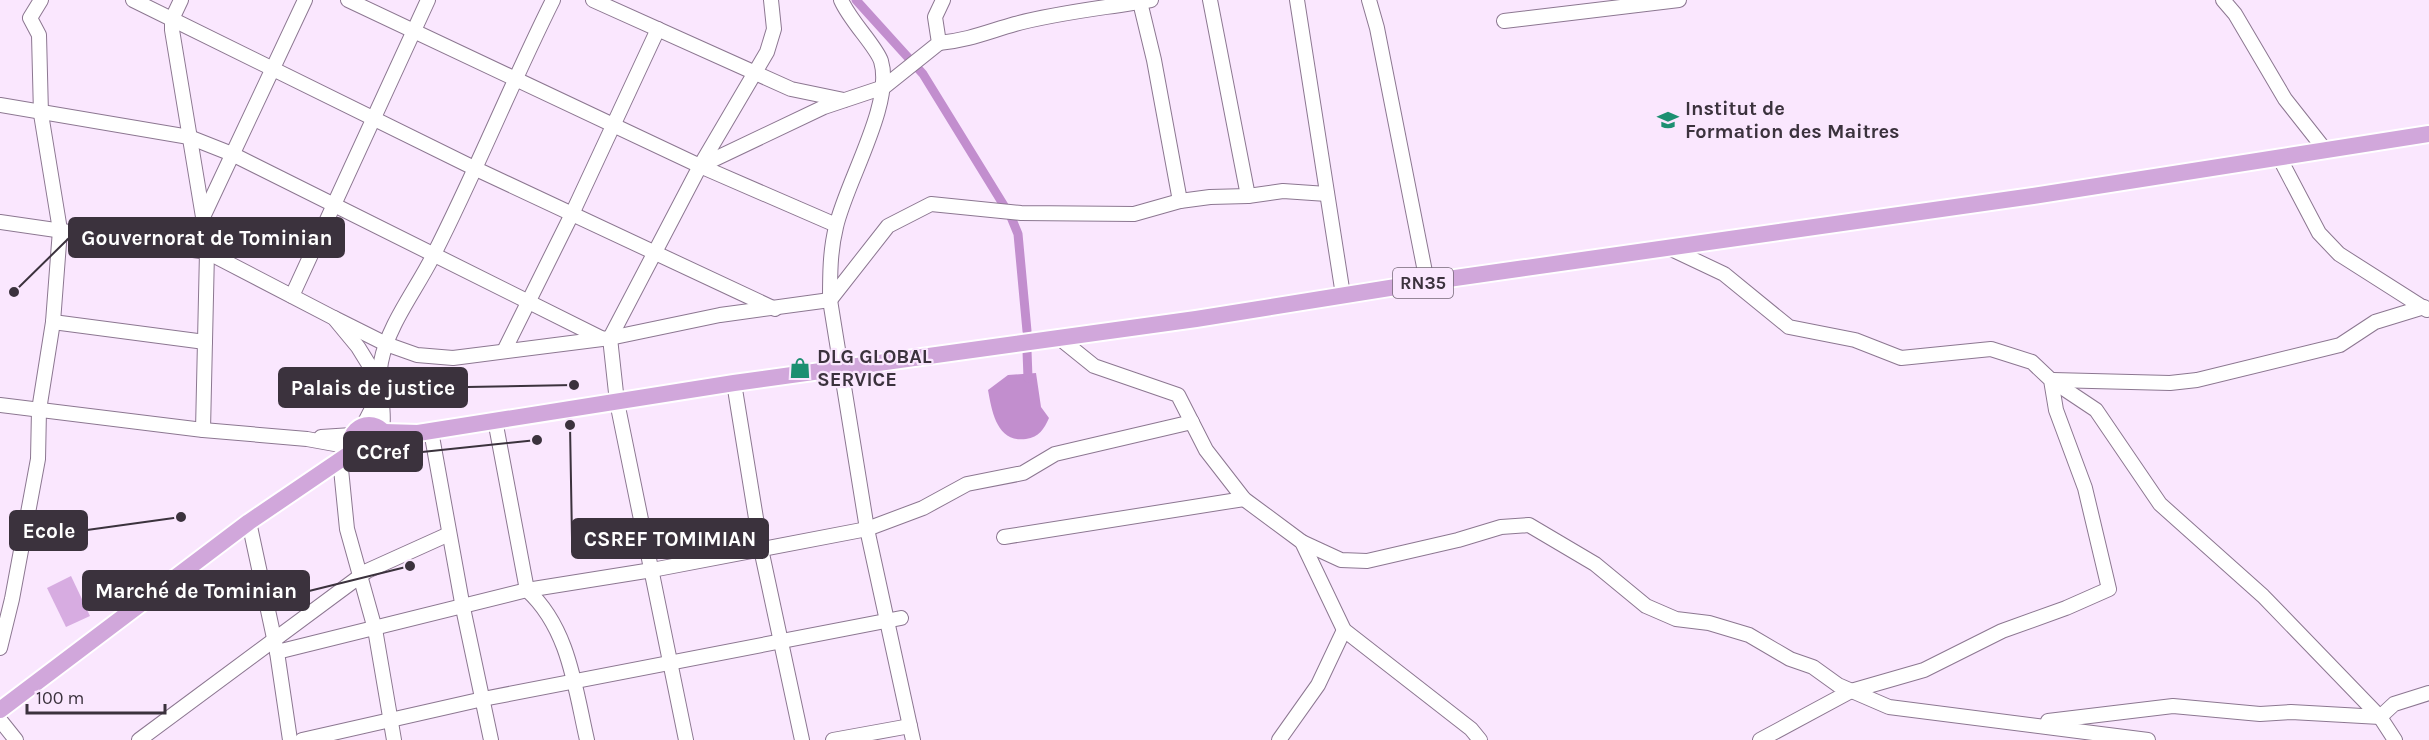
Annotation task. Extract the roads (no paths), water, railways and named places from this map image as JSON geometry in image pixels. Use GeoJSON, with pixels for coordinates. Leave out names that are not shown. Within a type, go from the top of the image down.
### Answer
{"type":"FeatureCollection","features":[{"type":"Feature","properties":{"kind":"main road","name":"RN35"},"geometry":{"type":"LineString","coordinates":[[318,477],[341,469],[371,425],[383,431],[424,432],[734,383],[1196,319],[1427,282],[2033,196],[2429,135]]}},
{"type":"Feature","properties":{"kind":"main road"},"geometry":{"type":"LineString","coordinates":[[383,431],[388,443],[384,454]]}},
{"type":"Feature","properties":{"kind":"main road","name":"RN35"},"geometry":{"type":"LineString","coordinates":[[357,444],[374,461],[424,432]]}},
{"type":"Feature","properties":{"kind":"main road","name":"RN35"},"geometry":{"type":"LineString","coordinates":[[0,710],[249,522],[318,477],[357,444]]}},
{"type":"Feature","properties":{"kind":"street"},"geometry":{"type":"LineString","coordinates":[[0,648],[6,598],[38,459],[39,410],[53,322],[60,230],[41,114],[39,35],[30,18],[41,0]]}},
{"type":"Feature","properties":{"kind":"street"},"geometry":{"type":"LineString","coordinates":[[133,0],[474,168],[775,309]]}},
{"type":"Feature","properties":{"kind":"street"},"geometry":{"type":"LineString","coordinates":[[181,0],[172,19],[207,252],[203,430]]}},
{"type":"Feature","properties":{"kind":"street"},"geometry":{"type":"LineString","coordinates":[[203,217],[305,0]]}},
{"type":"Feature","properties":{"kind":"street"},"geometry":{"type":"LineString","coordinates":[[348,0],[700,166],[836,225]]}},
{"type":"Feature","properties":{"kind":"street"},"geometry":{"type":"LineString","coordinates":[[292,296],[428,0]]}},
{"type":"Feature","properties":{"kind":"street"},"geometry":{"type":"LineString","coordinates":[[0,405],[203,430],[357,444],[379,387],[386,344],[434,256],[514,77],[553,0]]}},
{"type":"Feature","properties":{"kind":"street"},"geometry":{"type":"LineString","coordinates":[[593,0],[791,89],[846,100]]}},
{"type":"Feature","properties":{"kind":"street"},"geometry":{"type":"LineString","coordinates":[[686,740],[605,338],[656,252],[700,166],[766,52],[774,29],[771,0]]}},
{"type":"Feature","properties":{"kind":"street"},"geometry":{"type":"LineString","coordinates":[[833,740],[912,733],[894,620],[867,529],[830,300],[830,268],[836,225],[884,87],[881,60],[848,16],[841,0]]}},
{"type":"Feature","properties":{"kind":"street"},"geometry":{"type":"LineString","coordinates":[[939,43],[936,17],[943,0]]}},
{"type":"Feature","properties":{"kind":"street"},"geometry":{"type":"LineString","coordinates":[[1210,0],[1248,196]]}},
{"type":"Feature","properties":{"kind":"street"},"geometry":{"type":"LineString","coordinates":[[1297,0],[1342,295]]}},
{"type":"Feature","properties":{"kind":"street"},"geometry":{"type":"LineString","coordinates":[[1369,0],[1377,28],[1427,282]]}},
{"type":"Feature","properties":{"kind":"street"},"geometry":{"type":"LineString","coordinates":[[1504,21],[1680,0]]}},
{"type":"Feature","properties":{"kind":"street"},"geometry":{"type":"LineString","coordinates":[[2223,0],[2235,14],[2285,99],[2326,151]]}},
{"type":"Feature","properties":{"kind":"street"},"geometry":{"type":"LineString","coordinates":[[700,166],[846,100],[884,87],[920,61],[939,43],[966,41],[1014,24],[1145,1],[1180,201]]}},
{"type":"Feature","properties":{"kind":"street"},"geometry":{"type":"LineString","coordinates":[[504,351],[572,214],[658,29]]}},
{"type":"Feature","properties":{"kind":"street"},"geometry":{"type":"LineString","coordinates":[[0,105],[41,114],[189,137],[232,154],[434,256],[605,338]]}},
{"type":"Feature","properties":{"kind":"street"},"geometry":{"type":"LineString","coordinates":[[2279,157],[2319,233],[2339,254],[2426,309]]}},
{"type":"Feature","properties":{"kind":"street"},"geometry":{"type":"LineString","coordinates":[[0,222],[207,252],[386,344],[417,354],[453,358],[605,338],[720,315],[830,300],[888,226],[931,204],[1021,213],[1134,213],[1180,201],[1283,191],[1327,194]]}},
{"type":"Feature","properties":{"kind":"street"},"geometry":{"type":"LineString","coordinates":[[1669,248],[1724,274],[1789,327],[1855,340],[1900,358],[1991,349],[2032,362],[2051,380],[2096,410],[2160,504],[2263,596],[2380,717],[2395,740]]}},
{"type":"Feature","properties":{"kind":"street"},"geometry":{"type":"LineString","coordinates":[[2051,380],[2160,384],[2197,380],[2340,345],[2375,322],[2426,309]]}},
{"type":"Feature","properties":{"kind":"street"},"geometry":{"type":"LineString","coordinates":[[334,318],[358,346],[379,387],[384,407],[383,431]]}},
{"type":"Feature","properties":{"kind":"street"},"geometry":{"type":"LineString","coordinates":[[53,322],[205,342]]}},
{"type":"Feature","properties":{"kind":"street"},"geometry":{"type":"LineString","coordinates":[[1059,337],[1094,366],[1178,395],[1206,450],[1244,499],[1302,542],[1341,560],[1367,561],[1458,540],[1501,527],[1529,525],[1595,564],[1646,606],[1676,619],[1709,623],[1749,635],[1790,659],[1813,667],[1851,691],[1889,707],[2148,740]]}},
{"type":"Feature","properties":{"kind":"street"},"geometry":{"type":"LineString","coordinates":[[1760,740],[1851,691],[1924,670],[2002,631],[2066,608],[2109,589],[2085,488],[2056,410],[2051,380]]}},
{"type":"Feature","properties":{"kind":"street"},"geometry":{"type":"LineString","coordinates":[[734,383],[761,549],[802,740]]}},
{"type":"Feature","properties":{"kind":"street"},"geometry":{"type":"LineString","coordinates":[[495,420],[527,591],[541,603],[569,657],[587,740]]}},
{"type":"Feature","properties":{"kind":"street"},"geometry":{"type":"LineString","coordinates":[[276,646],[375,630],[527,591],[867,529],[924,508],[967,484],[1023,473],[1054,454],[1192,422]]}},
{"type":"Feature","properties":{"kind":"street"},"geometry":{"type":"LineString","coordinates":[[424,432],[491,740]]}},
{"type":"Feature","properties":{"kind":"street"},"geometry":{"type":"LineString","coordinates":[[341,469],[347,529],[362,576],[375,630],[394,740]]}},
{"type":"Feature","properties":{"kind":"street"},"geometry":{"type":"LineString","coordinates":[[1004,537],[1244,499]]}},
{"type":"Feature","properties":{"kind":"street"},"geometry":{"type":"LineString","coordinates":[[249,522],[276,646],[290,740]]}},
{"type":"Feature","properties":{"kind":"street"},"geometry":{"type":"LineString","coordinates":[[139,740],[276,646],[362,576],[448,534]]}},
{"type":"Feature","properties":{"kind":"street"},"geometry":{"type":"LineString","coordinates":[[1302,542],[1344,630],[1471,729],[1480,740]]}},
{"type":"Feature","properties":{"kind":"street"},"geometry":{"type":"LineString","coordinates":[[302,740],[483,699],[894,620]]}},
{"type":"Feature","properties":{"kind":"street"},"geometry":{"type":"LineString","coordinates":[[1280,740],[1317,685],[1344,630]]}},
{"type":"Feature","properties":{"kind":"street"},"geometry":{"type":"LineString","coordinates":[[2016,724],[2173,706],[2260,714],[2291,712],[2380,717],[2394,705],[2429,693]]}},
{"type":"Feature","properties":{"kind":"street"},"geometry":{"type":"LineString","coordinates":[[0,720],[16,740]]}},
{"type":"Feature","properties":{"kind":"waterway"},"geometry":{"type":"LineString","coordinates":[[856,0],[923,74],[1011,217],[1018,234],[1027,331]]}},
{"type":"Feature","properties":{"kind":"waterway"},"geometry":{"type":"LineString","coordinates":[[1027,351],[1028,378]]}},
{"type":"Feature","properties":{"kind":"place","name":"Institut de Formation des Maitres"},"geometry":{"type":"Point","coordinates":[1668,120]}},
{"type":"Feature","properties":{"kind":"place","name":"Gouvernorat de Tominian"},"geometry":{"type":"Point","coordinates":[14,292]}},
{"type":"Feature","properties":{"kind":"place","name":"DLG GLOBAL SERVICE"},"geometry":{"type":"Point","coordinates":[800,368]}},
{"type":"Feature","properties":{"kind":"place","name":"Palais de justice"},"geometry":{"type":"Point","coordinates":[574,385]}},
{"type":"Feature","properties":{"kind":"place","name":"CSREF TOMIMIAN"},"geometry":{"type":"Point","coordinates":[570,425]}},
{"type":"Feature","properties":{"kind":"place","name":"CCref"},"geometry":{"type":"Point","coordinates":[537,440]}},
{"type":"Feature","properties":{"kind":"place","name":"Ecole"},"geometry":{"type":"Point","coordinates":[181,517]}},
{"type":"Feature","properties":{"kind":"place","name":"Marché de Tominian"},"geometry":{"type":"Point","coordinates":[410,566]}}]}
